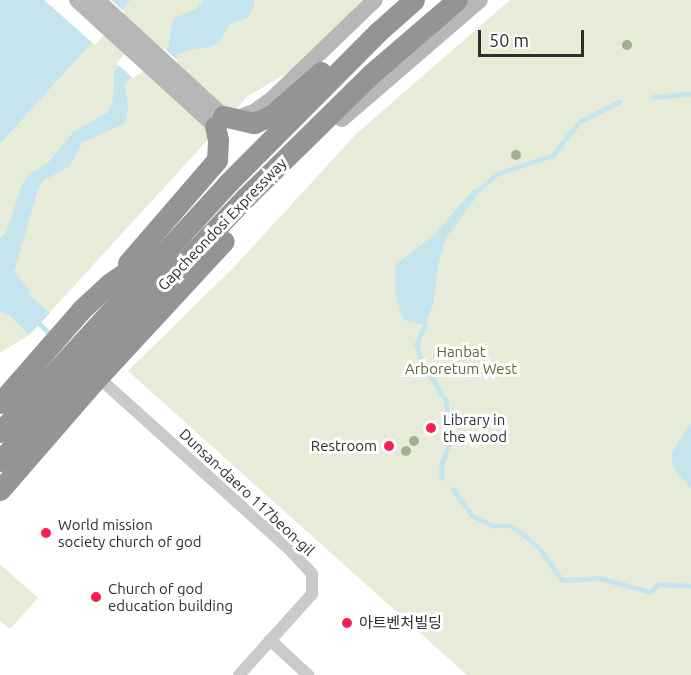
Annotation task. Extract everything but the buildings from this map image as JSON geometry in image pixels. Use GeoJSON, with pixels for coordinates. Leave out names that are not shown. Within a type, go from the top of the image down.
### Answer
{"type":"FeatureCollection","features":[{"type":"Feature","properties":{"kind":"highway","name":"Gapcheondosi Expressway"},"geometry":{"type":"LineString","coordinates":[[0,432],[180,235],[378,33],[414,0]]}},
{"type":"Feature","properties":{"kind":"highway","name":"Gapcheondosi Expressway"},"geometry":{"type":"LineString","coordinates":[[0,461],[64,388],[246,197],[371,74],[457,0]]}},
{"type":"Feature","properties":{"kind":"highway"},"geometry":{"type":"LineString","coordinates":[[0,404],[81,310],[109,284],[217,160],[219,121],[254,123],[272,115],[317,75],[378,33]]}},
{"type":"Feature","properties":{"kind":"highway"},"geometry":{"type":"LineString","coordinates":[[0,490],[98,377],[296,162],[342,119],[413,39]]}},
{"type":"Feature","properties":{"kind":"highway"},"geometry":{"type":"LineString","coordinates":[[246,197],[296,162]]}},
{"type":"Feature","properties":{"kind":"highway"},"geometry":{"type":"LineString","coordinates":[[109,284],[180,235]]}},
{"type":"Feature","properties":{"kind":"street"},"geometry":{"type":"LineString","coordinates":[[76,0],[219,121]]}},
{"type":"Feature","properties":{"kind":"street"},"geometry":{"type":"LineString","coordinates":[[97,0],[219,121]]}},
{"type":"Feature","properties":{"kind":"street"},"geometry":{"type":"LineString","coordinates":[[219,121],[254,112],[273,98],[375,0]]}},
{"type":"Feature","properties":{"kind":"street"},"geometry":{"type":"LineString","coordinates":[[342,119],[480,0]]}},
{"type":"Feature","properties":{"kind":"street","name":"Dunsan-daero 117beon-gil"},"geometry":{"type":"LineString","coordinates":[[98,377],[289,549],[312,574],[312,594],[239,675]]}},
{"type":"Feature","properties":{"kind":"street"},"geometry":{"type":"LineString","coordinates":[[270,640],[308,675]]}},
{"type":"Feature","properties":{"kind":"green space"},"geometry":{"type":"Polygon","coordinates":[[[131,0],[369,0],[289,72],[248,96],[29,335],[0,353],[0,144],[131,0]]]}},
{"type":"Feature","properties":{"kind":"green space","name":"Hanbat Arboretum West"},"geometry":{"type":"Polygon","coordinates":[[[510,0],[691,0],[691,675],[467,675],[128,371],[235,266],[356,134],[510,0]]]}},
{"type":"Feature","properties":{"kind":"green space"},"geometry":{"type":"Polygon","coordinates":[[[0,564],[38,598],[10,629],[0,621],[0,564]]]}},
{"type":"Feature","properties":{"kind":"water"},"geometry":{"type":"Polygon","coordinates":[[[0,0],[131,0],[0,144],[0,0]]]}},
{"type":"Feature","properties":{"kind":"water"},"geometry":{"type":"Polygon","coordinates":[[[204,0],[254,0],[254,7],[247,18],[229,25],[222,38],[212,47],[187,50],[177,56],[174,63],[138,70],[125,84],[128,108],[125,123],[82,143],[70,166],[43,181],[38,189],[14,272],[29,289],[31,297],[50,313],[29,335],[9,315],[0,312],[0,238],[6,233],[22,184],[29,174],[49,162],[74,131],[108,112],[113,100],[114,72],[123,58],[161,53],[168,49],[172,23],[175,18],[196,9],[204,0]]]}},
{"type":"Feature","properties":{"kind":"water"},"geometry":{"type":"Polygon","coordinates":[[[473,190],[479,190],[478,195],[446,238],[439,261],[433,305],[425,325],[403,320],[395,291],[395,265],[435,234],[473,190]]]}},
{"type":"Feature","properties":{"kind":"water"},"geometry":{"type":"Polygon","coordinates":[[[691,423],[691,488],[676,472],[672,452],[691,423]]]}},
{"type":"Feature","properties":{"kind":"pier"},"geometry":{"type":"Polygon","coordinates":[[[44,0],[111,0],[124,12],[95,45],[44,0]]]}},
{"type":"Feature","properties":{"kind":"pier"},"geometry":{"type":"Polygon","coordinates":[[[164,48],[178,61],[176,65],[145,70],[133,78],[116,63],[130,50],[160,51],[164,48]]]}},
{"type":"Feature","properties":{"kind":"waterway"},"geometry":{"type":"LineString","coordinates":[[653,97],[691,94]]}},
{"type":"Feature","properties":{"kind":"waterway"},"geometry":{"type":"LineString","coordinates":[[479,190],[496,174],[553,155],[579,122],[619,102]]}},
{"type":"Feature","properties":{"kind":"waterway"},"geometry":{"type":"LineString","coordinates":[[36,320],[47,331]]}},
{"type":"Feature","properties":{"kind":"waterway"},"geometry":{"type":"LineString","coordinates":[[425,325],[417,344],[420,357],[446,401],[449,419],[450,443],[442,464],[442,478]]}},
{"type":"Feature","properties":{"kind":"waterway"},"geometry":{"type":"LineString","coordinates":[[453,489],[472,515],[495,526],[511,526],[525,535],[539,548],[562,580],[600,578],[650,592],[658,584],[691,586]]}},
{"type":"Feature","properties":{"kind":"place","name":"Library in the wood"},"geometry":{"type":"Point","coordinates":[431,428]}},
{"type":"Feature","properties":{"kind":"place","name":"Restroom"},"geometry":{"type":"Point","coordinates":[389,446]}},
{"type":"Feature","properties":{"kind":"place","name":"World mission society church of god"},"geometry":{"type":"Point","coordinates":[46,533]}},
{"type":"Feature","properties":{"kind":"place","name":"Church of god education building"},"geometry":{"type":"Point","coordinates":[96,597]}},
{"type":"Feature","properties":{"kind":"place","name":"아트벤처빌딩"},"geometry":{"type":"Point","coordinates":[347,623]}}]}
